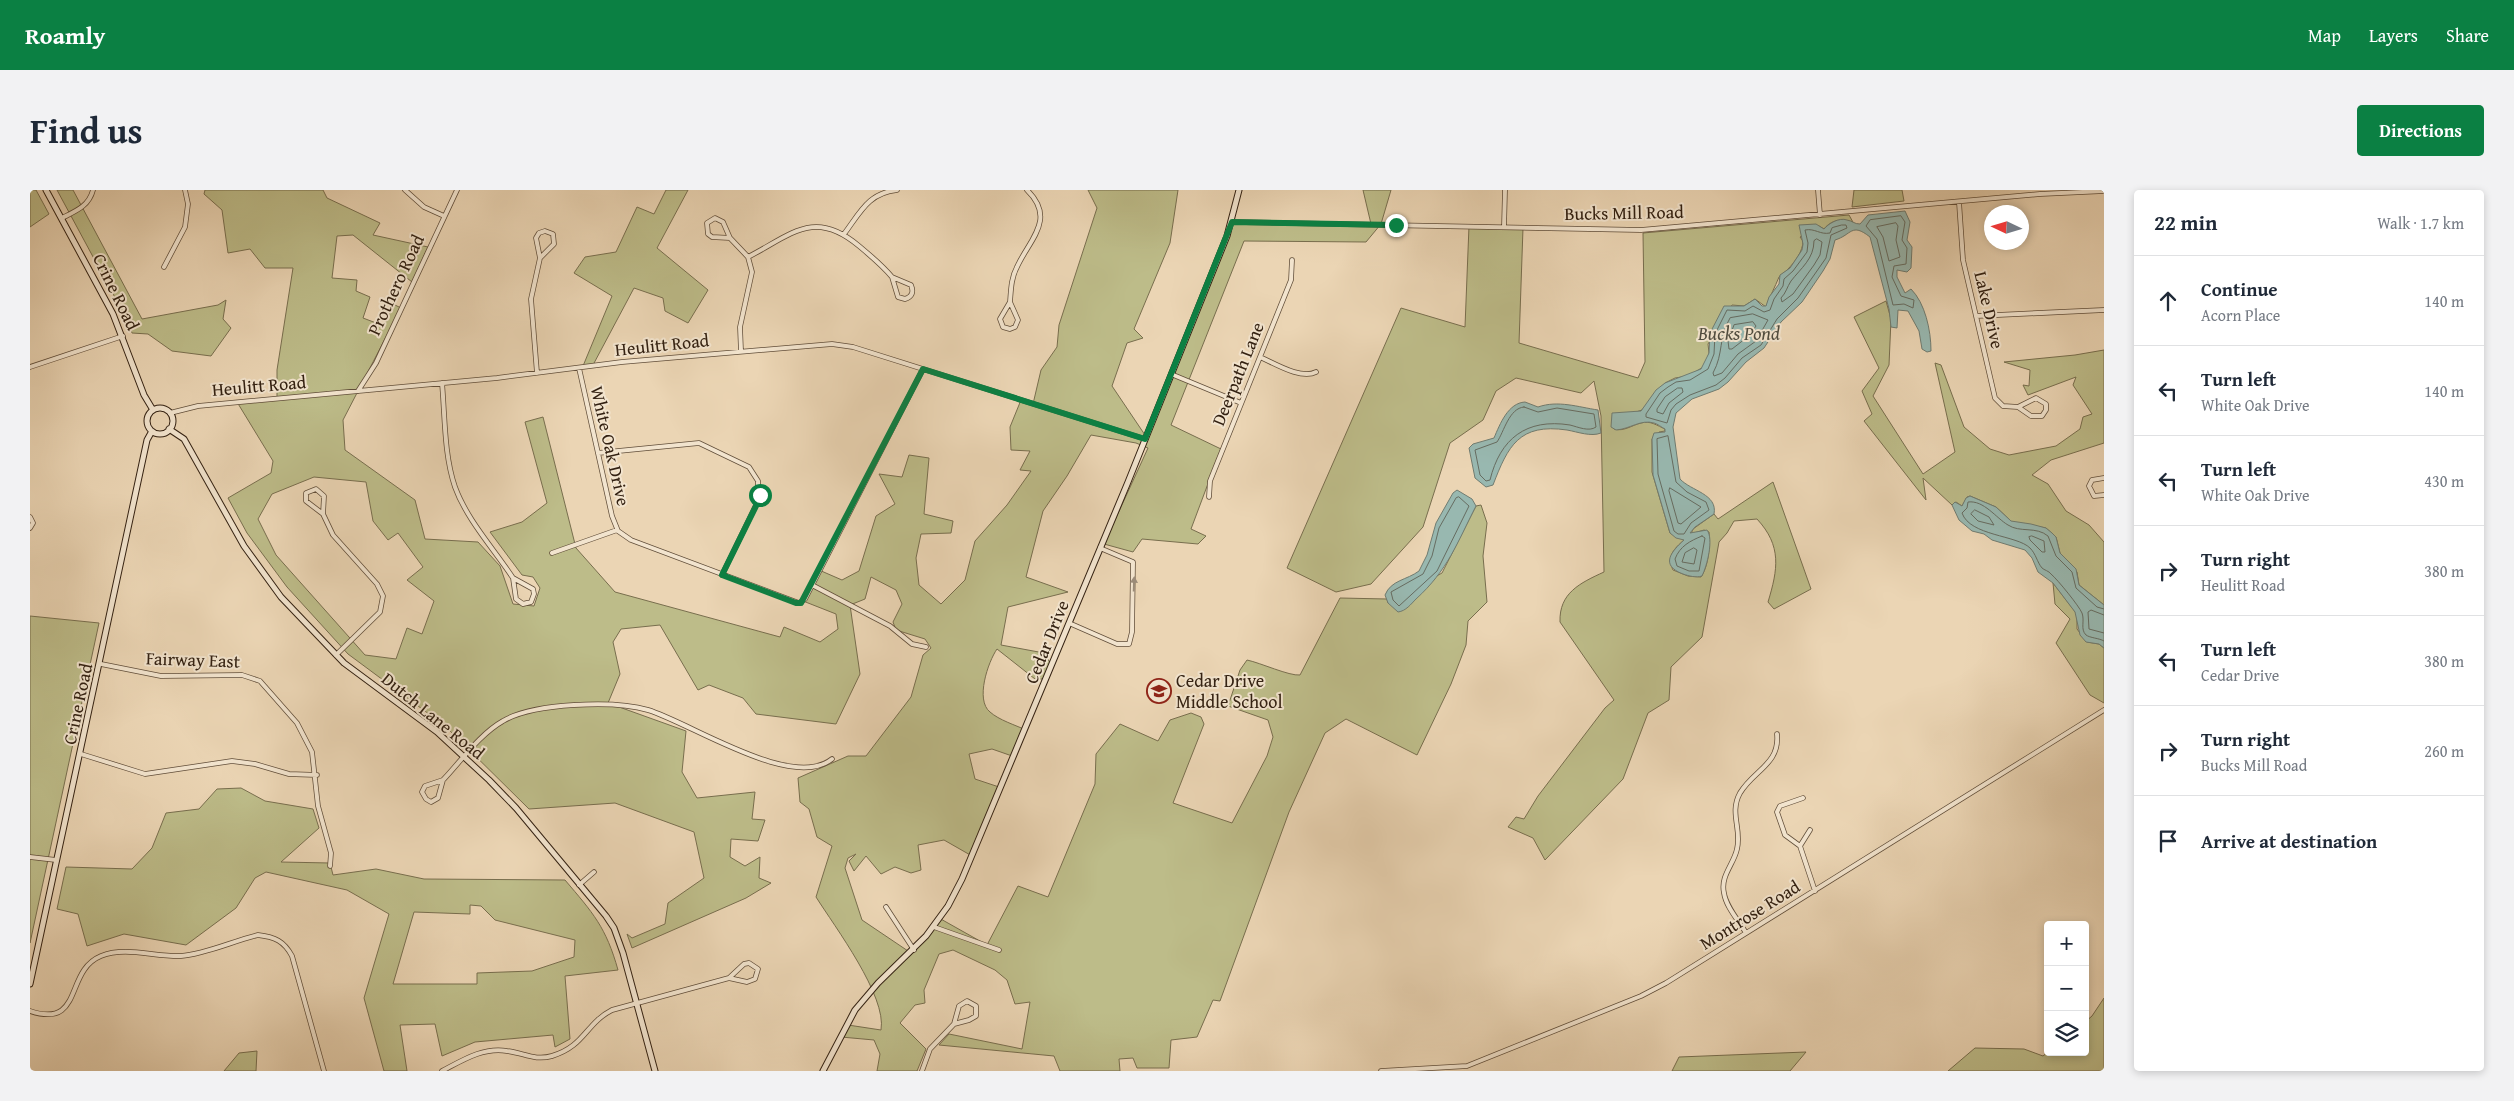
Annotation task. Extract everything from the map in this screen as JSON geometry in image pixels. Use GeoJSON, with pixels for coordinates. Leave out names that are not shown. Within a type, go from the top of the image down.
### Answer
{"type":"FeatureCollection","features":[{"type":"Feature","properties":{"kind":"street","name":"Crine Road"},"geometry":{"type":"LineString","coordinates":[[30,984],[101,664],[147,440],[152,431],[147,420],[153,410],[144,395],[123,336],[46,190]]}},
{"type":"Feature","properties":{"kind":"street"},"geometry":{"type":"LineString","coordinates":[[62,218],[88,202],[93,190]]}},
{"type":"Feature","properties":{"kind":"street"},"geometry":{"type":"LineString","coordinates":[[164,267],[185,227],[188,204],[186,190]]}},
{"type":"Feature","properties":{"kind":"street"},"geometry":{"type":"LineString","coordinates":[[405,190],[424,207],[444,216]]}},
{"type":"Feature","properties":{"kind":"street","name":"Prothero Road"},"geometry":{"type":"LineString","coordinates":[[358,391],[376,363],[457,190]]}},
{"type":"Feature","properties":{"kind":"street"},"geometry":{"type":"LineString","coordinates":[[844,234],[869,200],[880,193],[897,190]]}},
{"type":"Feature","properties":{"kind":"street"},"geometry":{"type":"LineString","coordinates":[[1010,302],[1018,320],[1015,327],[1010,329],[1003,327],[1000,319],[1010,302],[1015,270],[1037,235],[1040,221],[1037,204],[1027,190]]}},
{"type":"Feature","properties":{"kind":"street","name":"Cedar Drive"},"geometry":{"type":"LineString","coordinates":[[823,1071],[855,1010],[878,983],[914,950],[934,926],[954,896],[975,852],[1172,374],[1232,222],[1239,190]]}},
{"type":"Feature","properties":{"kind":"street"},"geometry":{"type":"LineString","coordinates":[[1504,227],[1505,190]]}},
{"type":"Feature","properties":{"kind":"street"},"geometry":{"type":"LineString","coordinates":[[1818,190],[1820,216]]}},
{"type":"Feature","properties":{"kind":"street","name":"Bucks Mill Road"},"geometry":{"type":"LineString","coordinates":[[1232,222],[1641,230],[2104,190]]}},
{"type":"Feature","properties":{"kind":"street","name":"Lake Drive"},"geometry":{"type":"LineString","coordinates":[[1959,202],[1963,260],[1995,398],[2003,406],[2018,407],[2036,417],[2044,415],[2046,406],[2044,402],[2036,398],[2018,407]]}},
{"type":"Feature","properties":{"kind":"street"},"geometry":{"type":"LineString","coordinates":[[730,238],[710,236],[706,229],[708,221],[715,218],[721,220],[730,238],[748,257],[752,277],[740,327],[741,351]]}},
{"type":"Feature","properties":{"kind":"street"},"geometry":{"type":"LineString","coordinates":[[748,257],[804,228],[821,226],[844,234],[881,264],[892,277],[898,297],[905,299],[910,296],[913,292],[911,285],[892,277]]}},
{"type":"Feature","properties":{"kind":"street"},"geometry":{"type":"LineString","coordinates":[[537,373],[531,299],[540,258],[536,238],[539,233],[547,231],[554,236],[554,244],[540,258]]}},
{"type":"Feature","properties":{"kind":"street","name":"Deerpath Lane"},"geometry":{"type":"LineString","coordinates":[[1210,498],[1209,484],[1291,280],[1292,260]]}},
{"type":"Feature","properties":{"kind":"street"},"geometry":{"type":"LineString","coordinates":[[1976,316],[2104,310]]}},
{"type":"Feature","properties":{"kind":"street"},"geometry":{"type":"LineString","coordinates":[[30,367],[123,336]]}},
{"type":"Feature","properties":{"kind":"street","name":"Heulitt Road"},"geometry":{"type":"LineString","coordinates":[[170,413],[198,406],[442,383],[741,351],[839,344],[1145,439]]}},
{"type":"Feature","properties":{"kind":"street"},"geometry":{"type":"LineString","coordinates":[[1260,356],[1299,372],[1312,374],[1316,372]]}},
{"type":"Feature","properties":{"kind":"street","name":"White Oak Drive"},"geometry":{"type":"LineString","coordinates":[[579,368],[617,530],[631,540],[796,603],[804,601],[923,369]]}},
{"type":"Feature","properties":{"kind":"street"},"geometry":{"type":"LineString","coordinates":[[1172,374],[1241,403]]}},
{"type":"Feature","properties":{"kind":"street"},"geometry":{"type":"LineString","coordinates":[[442,383],[450,466],[455,485],[466,508],[513,578],[516,599],[523,604],[531,602],[534,594],[533,589],[513,578]]}},
{"type":"Feature","properties":{"kind":"street"},"geometry":{"type":"LineString","coordinates":[[152,431],[159,434],[169,429],[172,422],[170,413],[160,408],[153,410]]}},
{"type":"Feature","properties":{"kind":"street","name":"Dutch Lane Road"},"geometry":{"type":"LineString","coordinates":[[169,429],[184,439],[230,524],[257,566],[281,597],[336,655],[358,674],[437,732],[465,757],[516,808],[614,928],[655,1071]]}},
{"type":"Feature","properties":{"kind":"street"},"geometry":{"type":"LineString","coordinates":[[598,453],[699,443],[749,467],[758,481],[758,500],[722,575]]}},
{"type":"Feature","properties":{"kind":"street"},"geometry":{"type":"LineString","coordinates":[[2104,478],[2092,480],[2089,486],[2094,496],[2104,495]]}},
{"type":"Feature","properties":{"kind":"street"},"geometry":{"type":"LineString","coordinates":[[323,514],[306,503],[305,496],[311,489],[319,489],[323,493],[323,514],[333,535],[377,584],[383,596],[380,612],[336,655]]}},
{"type":"Feature","properties":{"kind":"street"},"geometry":{"type":"LineString","coordinates":[[30,517],[33,523],[30,528]]}},
{"type":"Feature","properties":{"kind":"street","name":"White Oak Drive"},"geometry":{"type":"LineString","coordinates":[[552,553],[617,530]]}},
{"type":"Feature","properties":{"kind":"street"},"geometry":{"type":"LineString","coordinates":[[1069,623],[1120,645],[1129,644],[1132,632],[1134,562],[1100,548]]}},
{"type":"Feature","properties":{"kind":"street"},"geometry":{"type":"LineString","coordinates":[[812,585],[890,626],[913,645],[926,647]]}},
{"type":"Feature","properties":{"kind":"street","name":"Fairway East"},"geometry":{"type":"LineString","coordinates":[[101,664],[161,676],[242,675],[255,678],[265,686],[301,729],[312,752],[318,806],[331,853],[330,866]]}},
{"type":"Feature","properties":{"kind":"street"},"geometry":{"type":"LineString","coordinates":[[444,780],[425,786],[422,792],[426,800],[431,802],[438,798],[444,780],[493,728],[512,716],[601,703],[631,706],[659,714],[771,762],[815,766],[826,764],[832,759]]}},
{"type":"Feature","properties":{"kind":"street","name":"Montrose Road"},"geometry":{"type":"LineString","coordinates":[[1381,1071],[1456,1069],[1467,1066],[1641,996],[1666,983],[1815,891],[2104,710]]}},
{"type":"Feature","properties":{"kind":"street"},"geometry":{"type":"LineString","coordinates":[[1746,933],[1723,891],[1724,878],[1738,848],[1735,807],[1743,789],[1774,755],[1778,745],[1777,734]]}},
{"type":"Feature","properties":{"kind":"street"},"geometry":{"type":"LineString","coordinates":[[81,754],[145,774],[232,761],[255,764],[289,774],[316,775]]}},
{"type":"Feature","properties":{"kind":"street"},"geometry":{"type":"LineString","coordinates":[[1803,798],[1780,806],[1777,812],[1785,835],[1800,846],[1815,891]]}},
{"type":"Feature","properties":{"kind":"street"},"geometry":{"type":"LineString","coordinates":[[1800,846],[1810,830]]}},
{"type":"Feature","properties":{"kind":"street"},"geometry":{"type":"LineString","coordinates":[[30,857],[56,860]]}},
{"type":"Feature","properties":{"kind":"street"},"geometry":{"type":"LineString","coordinates":[[579,885],[594,872]]}},
{"type":"Feature","properties":{"kind":"street"},"geometry":{"type":"LineString","coordinates":[[886,907],[914,950]]}},
{"type":"Feature","properties":{"kind":"street"},"geometry":{"type":"LineString","coordinates":[[934,926],[999,950]]}},
{"type":"Feature","properties":{"kind":"street"},"geometry":{"type":"LineString","coordinates":[[30,1011],[54,1015],[65,1009],[84,968],[100,956],[125,953],[180,956],[258,935],[267,936],[285,944],[292,956],[324,1071]]}},
{"type":"Feature","properties":{"kind":"street"},"geometry":{"type":"LineString","coordinates":[[442,1071],[479,1052],[508,1051],[524,1056],[541,1058],[553,1055],[579,1042],[600,1016],[612,1010],[729,978],[751,982],[757,978],[758,969],[753,964],[746,963],[729,978]]}},
{"type":"Feature","properties":{"kind":"street"},"geometry":{"type":"LineString","coordinates":[[922,1071],[930,1049],[954,1024],[960,1004],[967,1001],[974,1004],[977,1012],[975,1017],[954,1024]]}},
{"type":"Feature","properties":{"kind":"shaded area"},"geometry":{"type":"Polygon","coordinates":[[[30,190],[36,190],[49,214],[30,227],[30,190]]]}},
{"type":"Feature","properties":{"kind":"shaded area"},"geometry":{"type":"Polygon","coordinates":[[[57,190],[73,190],[142,319],[218,305],[226,300],[223,319],[231,328],[211,356],[172,351],[148,334],[132,333],[126,318],[57,190]]]}},
{"type":"Feature","properties":{"kind":"shaded area"},"geometry":{"type":"Polygon","coordinates":[[[205,190],[323,190],[327,198],[380,223],[373,235],[428,247],[412,282],[353,235],[337,236],[332,278],[357,280],[356,291],[370,297],[363,318],[384,326],[393,304],[401,308],[343,420],[345,450],[415,500],[425,539],[478,542],[500,566],[513,604],[534,606],[540,588],[533,577],[522,575],[490,532],[522,522],[547,503],[525,422],[543,417],[576,548],[615,592],[780,637],[784,627],[820,642],[838,629],[836,614],[803,601],[819,570],[842,580],[859,571],[876,516],[895,504],[879,474],[902,477],[909,455],[929,458],[924,514],[953,521],[951,533],[921,534],[916,558],[919,585],[941,604],[965,580],[975,541],[1007,505],[1031,471],[1020,470],[1030,451],[1011,450],[1010,427],[1021,400],[1033,404],[1041,370],[1057,347],[1059,325],[1097,208],[1088,190],[1178,190],[1170,243],[1134,329],[1143,338],[1127,343],[1112,386],[1145,435],[1230,222],[1371,224],[1363,190],[1391,190],[1381,224],[1366,242],[1244,241],[1171,425],[1221,449],[1191,529],[1206,536],[1198,544],[1142,539],[1133,552],[1104,544],[1148,448],[1136,443],[1091,435],[1067,476],[1043,511],[1026,577],[1068,592],[1008,607],[1001,645],[1044,653],[1051,664],[1045,679],[1035,679],[997,649],[990,663],[983,690],[986,706],[990,712],[998,717],[1026,730],[1015,757],[992,749],[969,754],[975,779],[1002,788],[972,856],[944,840],[918,845],[921,870],[911,873],[895,867],[881,874],[866,856],[854,871],[849,861],[856,854],[848,858],[845,868],[862,920],[911,953],[939,918],[987,945],[1018,886],[1048,897],[1095,784],[1096,754],[1120,724],[1158,741],[1170,720],[1191,713],[1201,717],[1204,724],[1173,803],[1232,823],[1267,756],[1273,737],[1268,720],[1228,706],[1240,670],[1247,660],[1289,674],[1300,675],[1340,598],[1387,599],[1388,603],[1442,573],[1476,506],[1481,505],[1487,523],[1483,556],[1487,602],[1468,621],[1466,645],[1451,684],[1417,755],[1346,719],[1325,733],[1289,812],[1220,1001],[1213,1000],[1197,1037],[1171,1040],[1169,1068],[1137,1068],[1133,1058],[1119,1059],[1120,1071],[1060,1071],[1054,1056],[939,1045],[949,1034],[1022,1049],[1030,1002],[1015,1004],[1007,980],[995,970],[953,950],[939,954],[924,990],[925,1003],[915,1005],[900,1023],[926,1049],[917,1071],[877,1071],[880,1054],[874,1040],[841,1037],[848,1025],[881,1030],[881,1016],[876,999],[858,962],[816,897],[832,846],[817,837],[809,809],[800,802],[798,778],[848,756],[866,756],[911,697],[923,655],[931,648],[925,639],[896,630],[893,622],[902,604],[896,590],[871,577],[865,599],[850,605],[860,674],[836,724],[756,714],[743,698],[709,685],[698,690],[660,625],[621,629],[613,642],[620,674],[608,703],[686,731],[682,772],[697,798],[755,792],[752,819],[765,820],[758,841],[731,839],[730,857],[745,866],[760,857],[759,878],[771,883],[746,898],[632,948],[627,934],[632,938],[665,924],[668,903],[704,878],[694,832],[615,803],[529,809],[445,726],[348,654],[287,587],[247,533],[228,498],[271,473],[273,461],[237,402],[277,397],[277,370],[293,268],[265,268],[250,249],[228,253],[222,210],[204,194],[205,190]],[[314,477],[272,494],[258,519],[276,555],[365,655],[396,659],[407,628],[422,634],[434,601],[407,580],[423,567],[398,533],[388,540],[373,521],[366,482],[314,477]]]}},
{"type":"Feature","properties":{"kind":"shaded area"},"geometry":{"type":"Polygon","coordinates":[[[666,190],[688,190],[657,248],[708,290],[688,323],[665,311],[663,298],[634,288],[593,365],[583,366],[612,296],[574,273],[585,257],[616,252],[637,207],[654,214],[666,190]]]}},
{"type":"Feature","properties":{"kind":"shaded area"},"geometry":{"type":"Polygon","coordinates":[[[1854,190],[1902,190],[1904,201],[1852,207],[1854,190]]]}},
{"type":"Feature","properties":{"kind":"shaded area"},"geometry":{"type":"Polygon","coordinates":[[[1849,215],[1854,224],[1838,220],[1824,229],[1819,226],[1800,237],[1803,245],[1800,252],[1791,266],[1779,277],[1766,307],[1755,299],[1744,306],[1732,305],[1708,344],[1709,353],[1705,366],[1688,376],[1675,378],[1665,383],[1642,410],[1636,412],[1614,429],[1625,429],[1648,422],[1665,429],[1665,431],[1659,432],[1652,439],[1652,472],[1670,533],[1684,540],[1672,553],[1670,561],[1673,570],[1688,576],[1701,577],[1706,567],[1709,532],[1704,530],[1691,534],[1693,529],[1714,514],[1718,519],[1773,482],[1811,589],[1774,609],[1768,602],[1776,568],[1776,558],[1771,539],[1757,519],[1734,521],[1719,542],[1702,637],[1671,667],[1669,700],[1648,713],[1623,779],[1545,860],[1533,838],[1508,827],[1516,817],[1524,819],[1538,796],[1605,708],[1614,700],[1560,622],[1563,603],[1567,596],[1579,585],[1604,572],[1601,416],[1594,381],[1581,393],[1516,378],[1496,391],[1483,420],[1450,443],[1423,527],[1371,584],[1336,592],[1287,568],[1401,308],[1465,327],[1469,226],[1523,228],[1519,343],[1638,378],[1645,362],[1643,233],[1849,215]]]}},
{"type":"Feature","properties":{"kind":"shaded area"},"geometry":{"type":"Polygon","coordinates":[[[1886,301],[1891,319],[1889,365],[1873,396],[1923,474],[1955,452],[1935,363],[1941,365],[1964,427],[1990,449],[2009,455],[2056,446],[2080,429],[2083,417],[2092,414],[2073,385],[2076,377],[2028,395],[2023,385],[2029,386],[2030,370],[2004,362],[2075,355],[2104,350],[2104,443],[2051,460],[2032,475],[2048,484],[2066,511],[2089,525],[2104,542],[2104,605],[2079,585],[2077,572],[2060,553],[2056,537],[2046,528],[2012,522],[1996,507],[1970,496],[1967,497],[1962,506],[1956,502],[1952,505],[1923,478],[1926,500],[1864,421],[1872,414],[1862,391],[1879,368],[1854,317],[1886,301]]]}},
{"type":"Feature","properties":{"kind":"shaded area"},"geometry":{"type":"Polygon","coordinates":[[[2053,583],[2077,614],[2077,629],[2087,642],[2099,644],[2104,648],[2104,703],[2090,695],[2056,643],[2070,619],[2055,604],[2053,583]]]}},
{"type":"Feature","properties":{"kind":"shaded area"},"geometry":{"type":"Polygon","coordinates":[[[30,616],[99,623],[30,943],[30,616]]]}},
{"type":"Feature","properties":{"kind":"shaded area"},"geometry":{"type":"Polygon","coordinates":[[[241,788],[265,801],[313,809],[319,828],[281,862],[330,863],[333,875],[376,869],[424,879],[565,880],[598,921],[609,942],[618,970],[565,976],[570,1039],[555,1047],[553,1035],[475,1042],[442,1056],[435,1024],[400,1025],[407,1071],[384,1071],[364,998],[389,914],[347,890],[266,872],[255,878],[236,908],[186,945],[124,934],[87,946],[78,914],[57,909],[66,867],[132,869],[152,848],[166,813],[199,809],[217,789],[241,788]],[[470,905],[470,914],[414,912],[393,984],[477,984],[477,973],[532,971],[574,957],[575,940],[495,920],[481,906],[470,905]]]}},
{"type":"Feature","properties":{"kind":"shaded area"},"geometry":{"type":"Polygon","coordinates":[[[2104,998],[2104,1071],[1948,1071],[1975,1048],[2024,1049],[2043,1056],[2089,1056],[2089,1019],[2104,998]]]}},
{"type":"Feature","properties":{"kind":"shaded area"},"geometry":{"type":"Polygon","coordinates":[[[257,1051],[256,1071],[224,1071],[239,1053],[257,1051]]]}},
{"type":"Feature","properties":{"kind":"shaded area"},"geometry":{"type":"Polygon","coordinates":[[[1806,1052],[1790,1071],[1672,1071],[1679,1057],[1806,1052]]]}},
{"type":"Feature","properties":{"kind":"water","name":"Bucks Pond"},"geometry":{"type":"Polygon","coordinates":[[[1905,211],[1910,222],[1907,240],[1912,247],[1911,268],[1907,272],[1897,270],[1897,277],[1905,293],[1911,289],[1920,302],[1930,334],[1931,351],[1927,352],[1922,349],[1919,331],[1908,311],[1898,310],[1897,328],[1891,327],[1889,309],[1870,237],[1859,230],[1855,230],[1835,240],[1830,259],[1823,271],[1802,302],[1781,322],[1764,348],[1746,362],[1719,389],[1692,399],[1676,413],[1673,427],[1680,479],[1708,497],[1714,507],[1714,514],[1695,527],[1690,533],[1707,530],[1709,534],[1709,553],[1702,576],[1690,576],[1676,570],[1671,566],[1670,558],[1675,549],[1684,540],[1676,538],[1670,533],[1653,475],[1652,439],[1654,433],[1665,432],[1665,429],[1655,423],[1645,422],[1616,430],[1611,427],[1612,413],[1641,411],[1656,390],[1665,383],[1701,369],[1709,353],[1710,333],[1724,306],[1744,306],[1755,299],[1762,306],[1766,306],[1769,297],[1779,284],[1780,275],[1790,268],[1802,250],[1803,244],[1799,225],[1816,224],[1824,229],[1831,223],[1841,219],[1860,224],[1868,215],[1905,211]]]}},
{"type":"Feature","properties":{"kind":"water"},"geometry":{"type":"Polygon","coordinates":[[[1525,402],[1538,407],[1560,404],[1598,410],[1601,433],[1589,434],[1551,429],[1537,430],[1526,434],[1510,449],[1493,485],[1486,487],[1475,478],[1469,448],[1473,444],[1494,438],[1509,410],[1519,403],[1525,402]]]}},
{"type":"Feature","properties":{"kind":"water"},"geometry":{"type":"Polygon","coordinates":[[[1457,490],[1472,499],[1476,506],[1444,567],[1408,607],[1398,612],[1388,603],[1385,595],[1395,583],[1419,571],[1427,555],[1436,523],[1453,493],[1457,490]]]}},
{"type":"Feature","properties":{"kind":"water"},"geometry":{"type":"Polygon","coordinates":[[[1970,496],[1996,507],[2011,521],[2046,528],[2056,537],[2060,553],[2076,569],[2079,585],[2104,605],[2104,648],[2099,644],[2086,642],[2080,635],[2075,612],[2053,583],[2038,572],[2032,558],[2025,550],[1992,540],[1984,534],[1972,531],[1959,520],[1952,505],[1955,502],[1962,506],[1966,498],[1970,496]]]}},
{"type":"Feature","properties":{"kind":"place","name":"Cedar Drive Middle School"},"geometry":{"type":"Point","coordinates":[1159,691]}},
{"type":"Feature","properties":{"kind":"route"},"geometry":{"type":"LineString","coordinates":[[760,495],[722,575],[796,603],[801,603],[804,601],[923,369],[1145,439],[1232,222],[1396,225]]}}]}
